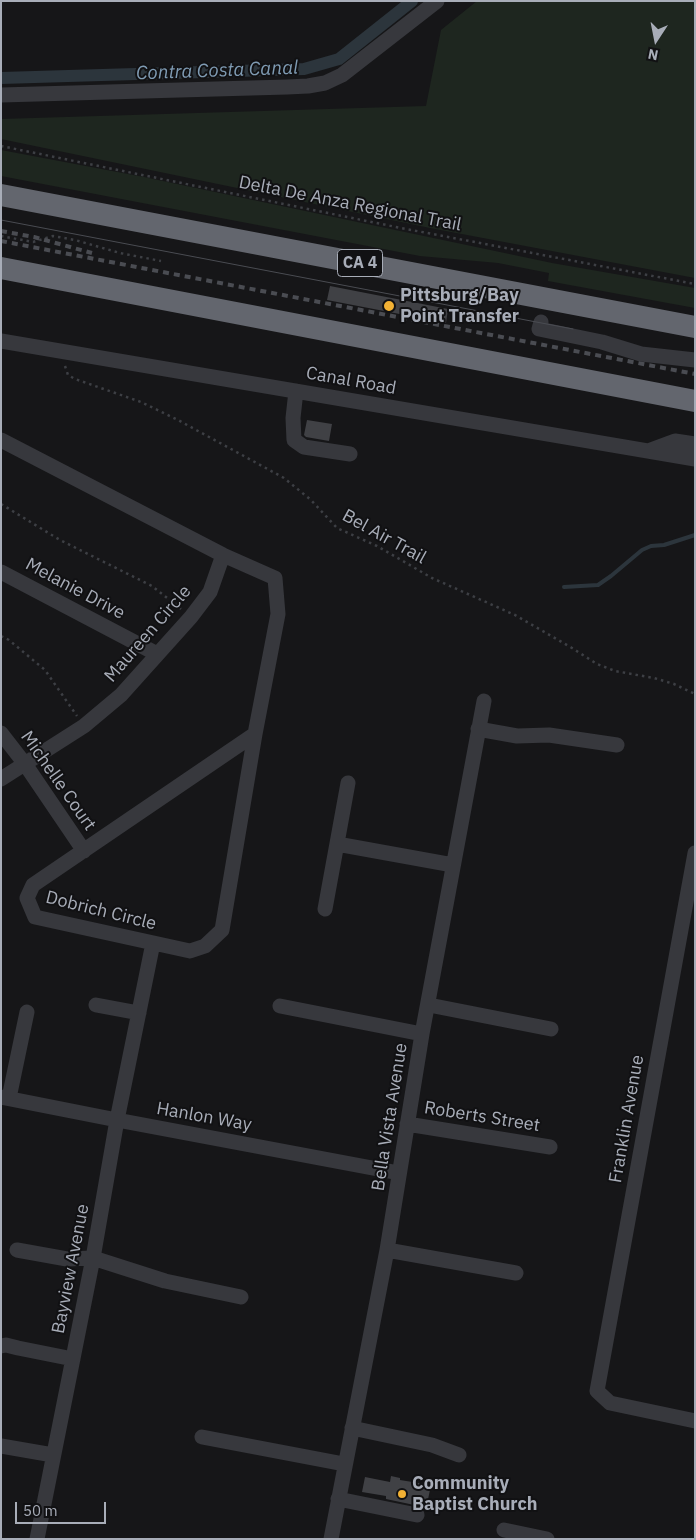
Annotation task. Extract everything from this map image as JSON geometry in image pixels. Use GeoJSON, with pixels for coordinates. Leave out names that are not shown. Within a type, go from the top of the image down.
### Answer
{"type":"FeatureCollection","features":[{"type":"Feature","properties":{"kind":"highway","name":"CA 4"},"geometry":{"type":"LineString","coordinates":[[1,195],[695,327]]}},
{"type":"Feature","properties":{"kind":"highway"},"geometry":{"type":"LineString","coordinates":[[1,268],[695,401]]}},
{"type":"Feature","properties":{"kind":"street"},"geometry":{"type":"LineString","coordinates":[[1,95],[308,86],[325,83],[342,75],[437,1]]}},
{"type":"Feature","properties":{"kind":"street"},"geometry":{"type":"LineString","coordinates":[[541,322],[540,329],[602,342],[641,354],[695,360]]}},
{"type":"Feature","properties":{"kind":"street","name":"Canal Road"},"geometry":{"type":"LineString","coordinates":[[1,341],[695,459]]}},
{"type":"Feature","properties":{"kind":"street"},"geometry":{"type":"LineString","coordinates":[[296,391],[293,418],[294,440],[304,447],[350,454]]}},
{"type":"Feature","properties":{"kind":"street"},"geometry":{"type":"LineString","coordinates":[[1,440],[223,555]]}},
{"type":"Feature","properties":{"kind":"street"},"geometry":{"type":"LineString","coordinates":[[647,451],[675,441],[695,444]]}},
{"type":"Feature","properties":{"kind":"street","name":"Maureen Circle"},"geometry":{"type":"LineString","coordinates":[[1,779],[84,726],[121,695],[191,617],[210,592],[223,555]]}},
{"type":"Feature","properties":{"kind":"street","name":"Dobrich Circle"},"geometry":{"type":"LineString","coordinates":[[223,555],[275,578],[278,614],[255,734],[222,930],[205,946],[190,951],[35,917],[27,898],[33,885],[255,734]]}},
{"type":"Feature","properties":{"kind":"street","name":"Melanie Drive"},"geometry":{"type":"LineString","coordinates":[[1,572],[157,654]]}},
{"type":"Feature","properties":{"kind":"street","name":"Bella Vista Avenue"},"geometry":{"type":"LineString","coordinates":[[330,1539],[387,1250],[422,1034],[429,1005],[484,701]]}},
{"type":"Feature","properties":{"kind":"street"},"geometry":{"type":"LineString","coordinates":[[478,729],[517,736],[549,734],[617,745]]}},
{"type":"Feature","properties":{"kind":"street","name":"Michelle Court"},"geometry":{"type":"LineString","coordinates":[[1,733],[25,764],[84,851]]}},
{"type":"Feature","properties":{"kind":"street"},"geometry":{"type":"LineString","coordinates":[[324,909],[348,783]]}},
{"type":"Feature","properties":{"kind":"street"},"geometry":{"type":"LineString","coordinates":[[336,844],[453,865]]}},
{"type":"Feature","properties":{"kind":"street","name":"Franklin Avenue"},"geometry":{"type":"LineString","coordinates":[[695,853],[597,1391],[610,1403],[695,1421]]}},
{"type":"Feature","properties":{"kind":"street","name":"Bayview Avenue"},"geometry":{"type":"LineString","coordinates":[[37,1539],[93,1258],[117,1120],[153,943]]}},
{"type":"Feature","properties":{"kind":"street"},"geometry":{"type":"LineString","coordinates":[[96,1005],[139,1009]]}},
{"type":"Feature","properties":{"kind":"street"},"geometry":{"type":"LineString","coordinates":[[429,1005],[551,1029]]}},
{"type":"Feature","properties":{"kind":"street"},"geometry":{"type":"LineString","coordinates":[[280,1006],[422,1034]]}},
{"type":"Feature","properties":{"kind":"street"},"geometry":{"type":"LineString","coordinates":[[5,1097],[27,1012]]}},
{"type":"Feature","properties":{"kind":"street","name":"Hanlon Way"},"geometry":{"type":"LineString","coordinates":[[5,1097],[399,1173]]}},
{"type":"Feature","properties":{"kind":"street","name":"Roberts Street"},"geometry":{"type":"LineString","coordinates":[[407,1124],[550,1147]]}},
{"type":"Feature","properties":{"kind":"street"},"geometry":{"type":"LineString","coordinates":[[17,1250],[67,1258],[93,1258],[165,1281],[241,1297]]}},
{"type":"Feature","properties":{"kind":"street"},"geometry":{"type":"LineString","coordinates":[[387,1250],[516,1273]]}},
{"type":"Feature","properties":{"kind":"street"},"geometry":{"type":"LineString","coordinates":[[1,1346],[12,1346],[73,1359]]}},
{"type":"Feature","properties":{"kind":"street"},"geometry":{"type":"LineString","coordinates":[[352,1428],[432,1444],[458,1455]]}},
{"type":"Feature","properties":{"kind":"street"},"geometry":{"type":"LineString","coordinates":[[202,1437],[344,1464]]}},
{"type":"Feature","properties":{"kind":"street"},"geometry":{"type":"LineString","coordinates":[[1,1446],[54,1455]]}},
{"type":"Feature","properties":{"kind":"street"},"geometry":{"type":"LineString","coordinates":[[338,1499],[417,1514]]}},
{"type":"Feature","properties":{"kind":"street"},"geometry":{"type":"LineString","coordinates":[[504,1530],[547,1539]]}},
{"type":"Feature","properties":{"kind":"path","name":"Delta De Anza Regional Trail"},"geometry":{"type":"LineString","coordinates":[[1,146],[391,226],[695,284]]}},
{"type":"Feature","properties":{"kind":"path"},"geometry":{"type":"LineString","coordinates":[[1,236],[33,242],[53,236],[120,253],[162,261]]}},
{"type":"Feature","properties":{"kind":"path","name":"Bel Air Trail"},"geometry":{"type":"LineString","coordinates":[[66,352],[65,369],[68,375],[140,402],[178,420],[284,478],[311,500],[337,528],[377,546],[432,578],[515,615],[596,664],[615,671],[654,678],[674,684],[695,694]]}},
{"type":"Feature","properties":{"kind":"path"},"geometry":{"type":"LineString","coordinates":[[1,504],[60,540],[152,586],[191,617]]}},
{"type":"Feature","properties":{"kind":"path"},"geometry":{"type":"LineString","coordinates":[[1,636],[9,640],[45,670],[84,726]]}},
{"type":"Feature","properties":{"kind":"shaded area"},"geometry":{"type":"Polygon","coordinates":[[[477,1],[695,1],[695,278],[430,228],[1,139],[1,119],[426,106],[441,30],[477,1]]]}},
{"type":"Feature","properties":{"kind":"shaded area"},"geometry":{"type":"Polygon","coordinates":[[[1,150],[144,177],[552,263],[695,288],[695,308],[548,281],[549,273],[498,263],[420,256],[1,176],[1,150]]]}},
{"type":"Feature","properties":{"kind":"building"},"geometry":{"type":"Polygon","coordinates":[[[330,286],[448,309],[446,323],[327,300],[330,286]]]}},
{"type":"Feature","properties":{"kind":"building"},"geometry":{"type":"Polygon","coordinates":[[[307,420],[332,424],[329,441],[306,437],[304,435],[307,420]]]}},
{"type":"Feature","properties":{"kind":"building","name":"Community Baptist Church"},"geometry":{"type":"Polygon","coordinates":[[[391,1476],[400,1478],[400,1480],[431,1485],[426,1509],[386,1499],[386,1496],[362,1492],[365,1477],[390,1482],[391,1476]]]}},
{"type":"Feature","properties":{"kind":"waterway","name":"Contra Costa Canal"},"geometry":{"type":"LineString","coordinates":[[1,78],[304,69],[339,59],[412,1]]}},
{"type":"Feature","properties":{"kind":"waterway"},"geometry":{"type":"LineString","coordinates":[[564,587],[598,585],[642,550],[695,535]]}},
{"type":"Feature","properties":{"kind":"tram line"},"geometry":{"type":"LineString","coordinates":[[1,220],[573,329]]}},
{"type":"Feature","properties":{"kind":"railway"},"geometry":{"type":"LineString","coordinates":[[1,231],[34,237],[92,253]]}},
{"type":"Feature","properties":{"kind":"railway"},"geometry":{"type":"LineString","coordinates":[[1,241],[695,374]]}},
{"type":"Feature","properties":{"kind":"place","name":"Pittsburg/Bay Point Transfer"},"geometry":{"type":"Point","coordinates":[389,306]}},
{"type":"Feature","properties":{"kind":"place","name":"Community Baptist Church"},"geometry":{"type":"Point","coordinates":[402,1494]}}]}
